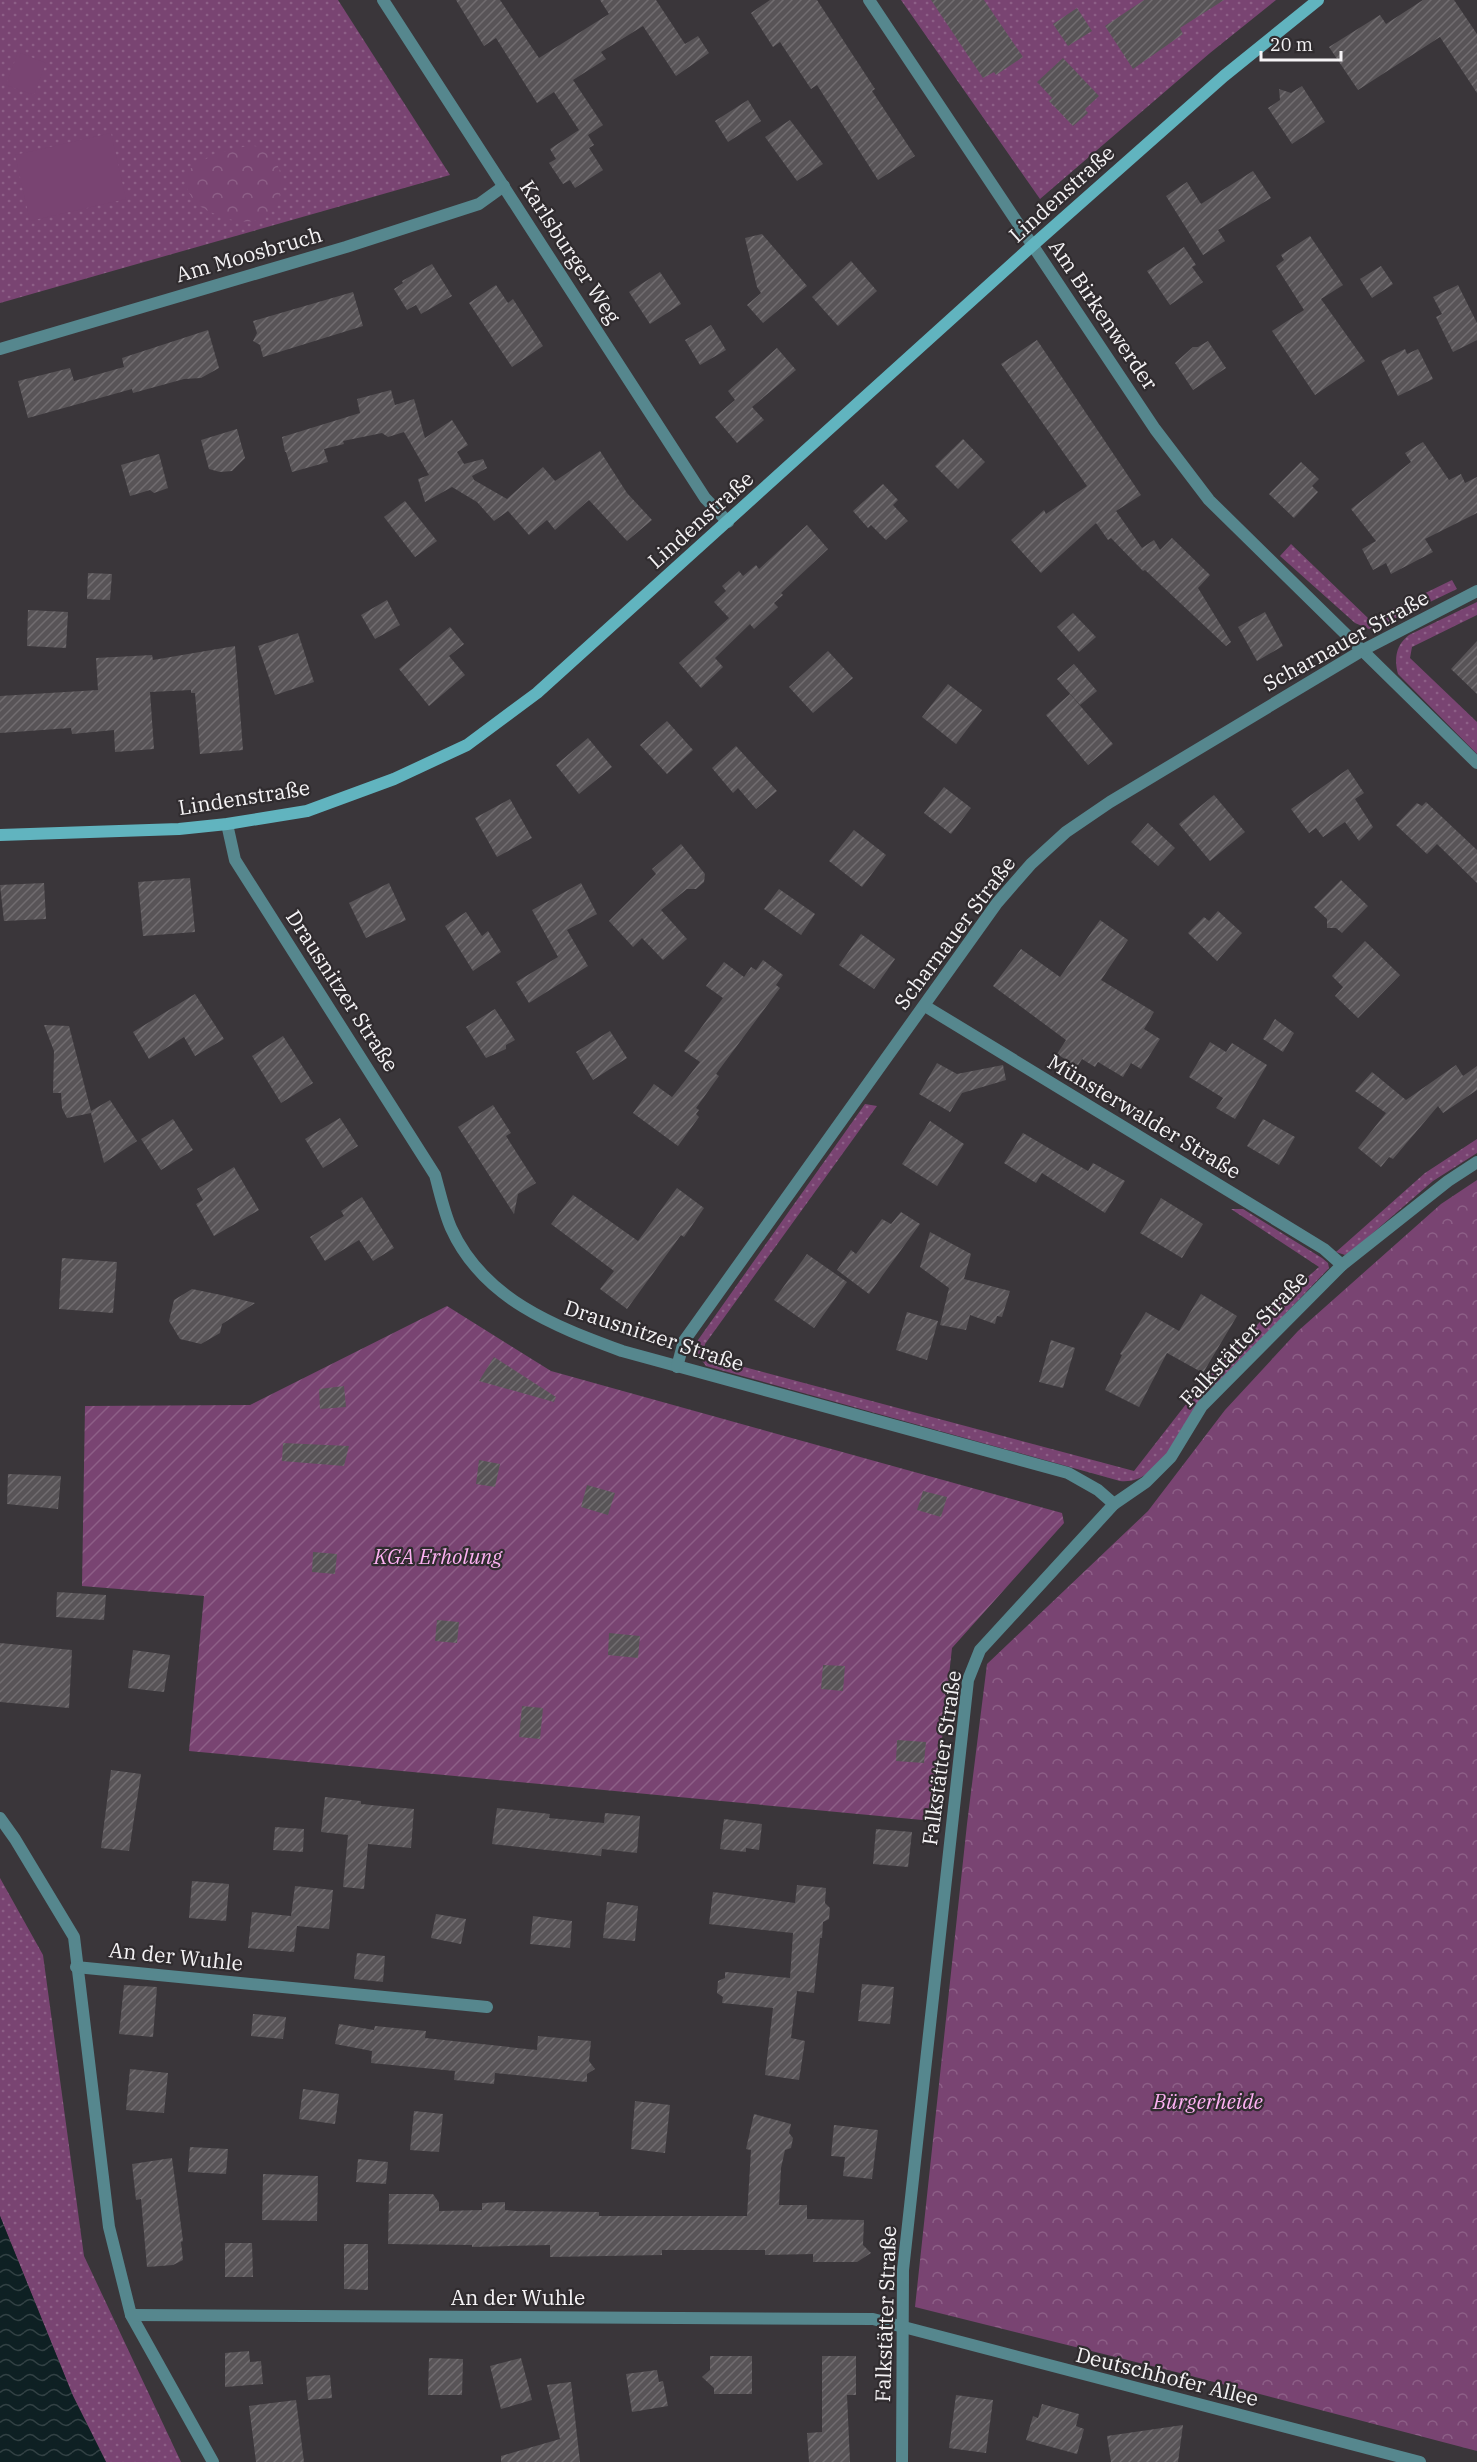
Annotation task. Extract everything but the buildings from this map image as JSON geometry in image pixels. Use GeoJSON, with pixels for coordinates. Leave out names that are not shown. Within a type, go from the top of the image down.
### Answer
{"type":"FeatureCollection","features":[{"type":"Feature","properties":{"kind":"street","name":"Karlsburger Weg"},"geometry":{"type":"LineString","coordinates":[[383,0],[705,498],[728,522]]}},
{"type":"Feature","properties":{"kind":"street","name":"Am Birkenwerder"},"geometry":{"type":"LineString","coordinates":[[869,0],[1155,429],[1209,500],[1477,763]]}},
{"type":"Feature","properties":{"kind":"street","name":"Lindenstraße"},"geometry":{"type":"LineString","coordinates":[[0,835],[179,829],[307,811],[394,779],[467,745],[537,693],[1033,245],[1224,76],[1318,0]]}},
{"type":"Feature","properties":{"kind":"street","name":"Am Moosbruch"},"geometry":{"type":"LineString","coordinates":[[0,349],[357,244],[479,204],[504,186]]}},
{"type":"Feature","properties":{"kind":"street","name":"Scharnauer Straße"},"geometry":{"type":"LineString","coordinates":[[677,1367],[684,1341],[997,903],[1031,864],[1066,832],[1110,802],[1363,650],[1477,591]]}},
{"type":"Feature","properties":{"kind":"street","name":"Drausnitzer Straße"},"geometry":{"type":"LineString","coordinates":[[227,824],[236,860],[435,1175],[451,1228],[468,1258],[489,1282],[526,1310],[552,1324],[622,1351],[1068,1473],[1098,1490],[1114,1504]]}},
{"type":"Feature","properties":{"kind":"street","name":"Münsterwalder Straße"},"geometry":{"type":"LineString","coordinates":[[924,1006],[1324,1249],[1341,1265]]}},
{"type":"Feature","properties":{"kind":"street","name":"Falkstätter Straße"},"geometry":{"type":"LineString","coordinates":[[902,2462],[903,2270],[968,1680],[980,1650],[1114,1504],[1146,1482],[1171,1457],[1203,1406],[1341,1265],[1448,1181],[1477,1162]]}},
{"type":"Feature","properties":{"kind":"street"},"geometry":{"type":"LineString","coordinates":[[0,1818],[74,1937],[109,2227],[131,2315],[213,2462]]}},
{"type":"Feature","properties":{"kind":"street","name":"An der Wuhle"},"geometry":{"type":"LineString","coordinates":[[76,1967],[487,2007]]}},
{"type":"Feature","properties":{"kind":"street","name":"An der Wuhle"},"geometry":{"type":"LineString","coordinates":[[131,2315],[873,2319],[904,2329]]}},
{"type":"Feature","properties":{"kind":"street","name":"Deutschhofer Allee"},"geometry":{"type":"LineString","coordinates":[[904,2329],[1420,2462]]}},
{"type":"Feature","properties":{"kind":"green space"},"geometry":{"type":"Polygon","coordinates":[[[0,0],[338,0],[450,175],[0,303],[0,0]]]}},
{"type":"Feature","properties":{"kind":"green space"},"geometry":{"type":"Polygon","coordinates":[[[901,0],[1276,0],[1210,53],[1040,199],[901,0]]]}},
{"type":"Feature","properties":{"kind":"green space"},"geometry":{"type":"Polygon","coordinates":[[[18,52],[46,63],[34,95],[6,85],[18,52]]]}},
{"type":"Feature","properties":{"kind":"green space"},"geometry":{"type":"Polygon","coordinates":[[[111,133],[126,199],[30,221],[15,155],[111,133]]]}},
{"type":"Feature","properties":{"kind":"green space"},"geometry":{"type":"Polygon","coordinates":[[[247,146],[261,147],[272,155],[279,168],[281,183],[279,197],[272,210],[260,219],[243,221],[220,216],[196,203],[184,179],[190,169],[214,154],[247,146]]]}},
{"type":"Feature","properties":{"kind":"green space"},"geometry":{"type":"Polygon","coordinates":[[[1291,544],[1370,620],[1452,580],[1457,589],[1369,629],[1355,623],[1280,556],[1291,544]]]}},
{"type":"Feature","properties":{"kind":"green space"},"geometry":{"type":"Polygon","coordinates":[[[1477,602],[1477,615],[1412,647],[1410,658],[1477,722],[1477,754],[1398,674],[1396,663],[1401,643],[1409,635],[1477,602]]]}},
{"type":"Feature","properties":{"kind":"green space"},"geometry":{"type":"Polygon","coordinates":[[[865,1104],[877,1106],[705,1344],[703,1356],[1134,1471],[1204,1381],[1279,1302],[1319,1267],[1231,1209],[1243,1209],[1322,1258],[1328,1263],[1329,1268],[1286,1313],[1161,1461],[1141,1478],[1128,1481],[1120,1481],[706,1366],[698,1354],[698,1340],[865,1104]]]}},
{"type":"Feature","properties":{"kind":"green space"},"geometry":{"type":"Polygon","coordinates":[[[1477,1139],[1477,1153],[1433,1181],[1352,1251],[1345,1255],[1336,1252],[1425,1173],[1477,1139]]]}},
{"type":"Feature","properties":{"kind":"green space","name":"Bürgerheide"},"geometry":{"type":"Polygon","coordinates":[[[1477,1180],[1477,2451],[1180,2373],[915,2307],[967,1824],[987,1664],[1148,1511],[1225,1410],[1298,1331],[1441,1204],[1477,1180]]]}},
{"type":"Feature","properties":{"kind":"green space","name":"KGA Erholung"},"geometry":{"type":"Polygon","coordinates":[[[447,1306],[551,1371],[1062,1513],[1064,1523],[952,1648],[933,1821],[189,1751],[204,1596],[82,1586],[85,1406],[250,1405],[447,1306]]]}},
{"type":"Feature","properties":{"kind":"green space"},"geometry":{"type":"Polygon","coordinates":[[[0,1878],[43,1955],[84,2256],[181,2462],[106,2462],[73,2396],[0,2216],[0,1878]]]}},
{"type":"Feature","properties":{"kind":"water"},"geometry":{"type":"Polygon","coordinates":[[[0,2216],[73,2396],[106,2462],[0,2462],[0,2216]]]}}]}
